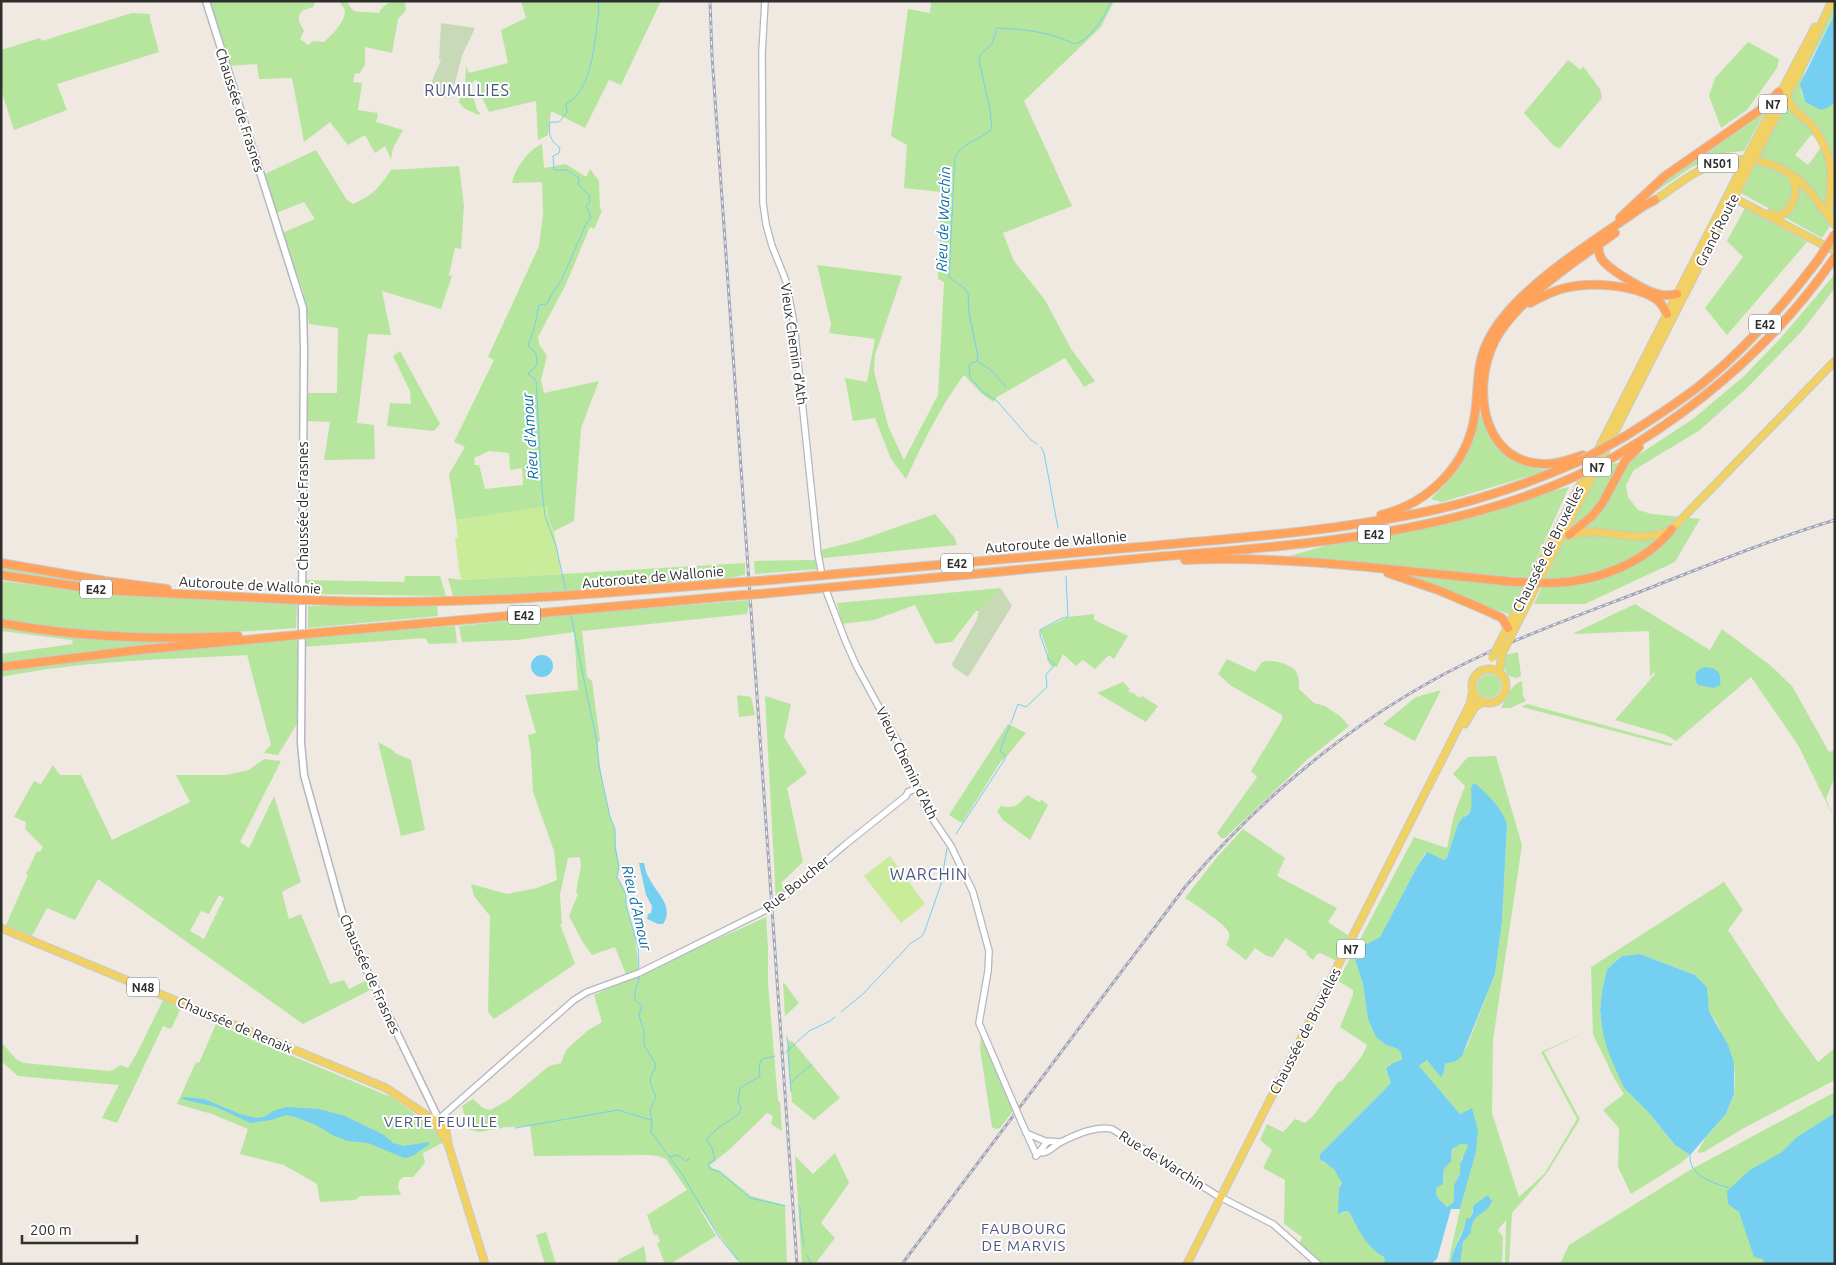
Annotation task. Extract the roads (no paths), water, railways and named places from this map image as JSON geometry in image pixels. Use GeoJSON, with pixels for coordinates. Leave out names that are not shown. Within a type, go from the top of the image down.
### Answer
{"type":"FeatureCollection","features":[{"type":"Feature","properties":{"kind":"highway"},"geometry":{"type":"LineString","coordinates":[[1582,458],[1546,464],[1526,461],[1501,445],[1490,428],[1484,408],[1486,367],[1495,340],[1521,308],[1600,240],[1665,176],[1783,94]]}},
{"type":"Feature","properties":{"kind":"highway"},"geometry":{"type":"LineString","coordinates":[[1358,524],[1366,519],[1390,513],[1414,502],[1436,487],[1453,469],[1465,450],[1470,437],[1476,413],[1477,381],[1481,358],[1485,346],[1497,326],[1516,304],[1542,280],[1655,200]]}},
{"type":"Feature","properties":{"kind":"highway","name":"E42"},"geometry":{"type":"LineString","coordinates":[[1582,458],[1624,437],[1678,402],[1727,362],[1780,307],[1818,260],[1835,234]]}},
{"type":"Feature","properties":{"kind":"highway"},"geometry":{"type":"LineString","coordinates":[[1600,240],[1599,252],[1604,262],[1624,276],[1660,295],[1680,296]]}},
{"type":"Feature","properties":{"kind":"highway","name":"Autoroute de Wallonie"},"geometry":{"type":"LineString","coordinates":[[1,667],[94,654],[1308,543],[1408,528],[1449,519],[1506,504],[1574,477],[1645,440],[1687,411],[1736,370],[1791,314],[1835,256]]}},
{"type":"Feature","properties":{"kind":"highway"},"geometry":{"type":"LineString","coordinates":[[1521,308],[1543,296],[1563,289],[1602,285],[1628,289],[1655,298],[1667,314]]}},
{"type":"Feature","properties":{"kind":"highway"},"geometry":{"type":"LineString","coordinates":[[1569,535],[1592,516],[1602,504],[1609,494],[1624,461],[1645,440]]}},
{"type":"Feature","properties":{"kind":"highway","name":"Autoroute de Wallonie"},"geometry":{"type":"LineString","coordinates":[[1,575],[101,590],[302,600],[379,602],[482,601],[570,596],[1176,543],[1306,531],[1358,524],[1470,501],[1525,483],[1582,458]]}},
{"type":"Feature","properties":{"kind":"highway"},"geometry":{"type":"LineString","coordinates":[[1166,557],[1178,560],[1273,559],[1551,584],[1584,580],[1620,568],[1651,549],[1672,529]]}},
{"type":"Feature","properties":{"kind":"highway"},"geometry":{"type":"LineString","coordinates":[[1,563],[191,595]]}},
{"type":"Feature","properties":{"kind":"highway"},"geometry":{"type":"LineString","coordinates":[[1364,567],[1418,582],[1470,603],[1502,618],[1508,628]]}},
{"type":"Feature","properties":{"kind":"highway"},"geometry":{"type":"LineString","coordinates":[[1,623],[51,631],[110,636],[178,638],[249,635],[270,638]]}},
{"type":"Feature","properties":{"kind":"main road","name":"Chaussée de Frasnes"},"geometry":{"type":"LineString","coordinates":[[206,1],[303,308],[300,742],[304,773],[336,895],[349,933],[426,1096],[441,1120]]}},
{"type":"Feature","properties":{"kind":"main road","name":"Grand'Route"},"geometry":{"type":"LineString","coordinates":[[1753,152],[1771,108],[1783,94],[1831,1]]}},
{"type":"Feature","properties":{"kind":"main road"},"geometry":{"type":"LineString","coordinates":[[1783,94],[1791,105],[1818,131],[1829,146],[1834,174],[1828,216]]}},
{"type":"Feature","properties":{"kind":"main road","name":"Grand'Route"},"geometry":{"type":"LineString","coordinates":[[1680,296],[1753,152],[1783,103],[1783,94]]}},
{"type":"Feature","properties":{"kind":"main road"},"geometry":{"type":"LineString","coordinates":[[1771,108],[1783,103],[1791,105]]}},
{"type":"Feature","properties":{"kind":"main road","name":"N501"},"geometry":{"type":"LineString","coordinates":[[1655,200],[1694,173],[1726,160],[1758,160],[1789,172],[1806,187],[1835,225]]}},
{"type":"Feature","properties":{"kind":"main road","name":"Grand'Route"},"geometry":{"type":"LineString","coordinates":[[1680,296],[1735,195],[1745,167]]}},
{"type":"Feature","properties":{"kind":"main road"},"geometry":{"type":"LineString","coordinates":[[1735,195],[1770,213],[1782,215],[1791,206],[1796,193],[1796,186],[1789,172]]}},
{"type":"Feature","properties":{"kind":"main road"},"geometry":{"type":"LineString","coordinates":[[1735,195],[1835,250]]}},
{"type":"Feature","properties":{"kind":"main road","name":"Chaussée de Bruxelles"},"geometry":{"type":"LineString","coordinates":[[1485,670],[1667,314],[1680,296]]}},
{"type":"Feature","properties":{"kind":"main road","name":"Chaussée de Bruxelles"},"geometry":{"type":"LineString","coordinates":[[1499,673],[1502,654],[1680,296]]}},
{"type":"Feature","properties":{"kind":"main road"},"geometry":{"type":"LineString","coordinates":[[1557,546],[1569,535],[1580,532],[1595,531],[1644,538],[1672,529],[1835,361]]}},
{"type":"Feature","properties":{"kind":"main road"},"geometry":{"type":"LineString","coordinates":[[1485,670],[1495,670],[1499,673],[1506,682],[1505,692],[1499,700],[1483,702],[1478,699],[1473,690],[1473,682],[1476,676],[1485,670]]}},
{"type":"Feature","properties":{"kind":"main road","name":"Chaussée de Bruxelles"},"geometry":{"type":"LineString","coordinates":[[1191,1264],[1470,704],[1473,690]]}},
{"type":"Feature","properties":{"kind":"main road","name":"Chaussée de Bruxelles"},"geometry":{"type":"LineString","coordinates":[[1187,1264],[1223,1198],[1456,742],[1475,708],[1483,702]]}},
{"type":"Feature","properties":{"kind":"main road","name":"Chaussée de Renaix"},"geometry":{"type":"LineString","coordinates":[[1,928],[386,1088],[420,1110],[441,1120],[486,1264]]}},
{"type":"Feature","properties":{"kind":"main road"},"geometry":{"type":"LineString","coordinates":[[420,1110],[427,1105],[426,1096]]}},
{"type":"Feature","properties":{"kind":"street","name":"Vieux Chemin d'Ath"},"geometry":{"type":"LineString","coordinates":[[765,1],[762,62],[763,203],[772,246],[786,281],[794,324],[821,570]]}},
{"type":"Feature","properties":{"kind":"street","name":"Vieux Chemin d'Ath"},"geometry":{"type":"LineString","coordinates":[[827,593],[856,665],[899,744],[926,809],[951,846],[973,892],[989,951],[988,971],[979,1023],[1026,1133]]}},
{"type":"Feature","properties":{"kind":"street","name":"Rue Boucher"},"geometry":{"type":"LineString","coordinates":[[441,1120],[574,1000],[587,992],[648,968],[774,905],[906,796],[908,792],[918,790]]}},
{"type":"Feature","properties":{"kind":"street","name":"Rue de Warchin"},"geometry":{"type":"LineString","coordinates":[[1036,1153],[1048,1153],[1061,1142],[1097,1127],[1112,1129],[1223,1198],[1273,1224],[1318,1264]]}},
{"type":"Feature","properties":{"kind":"street"},"geometry":{"type":"LineString","coordinates":[[1026,1133],[1036,1153],[1047,1142]]}},
{"type":"Feature","properties":{"kind":"street"},"geometry":{"type":"LineString","coordinates":[[1026,1133],[1047,1142],[1061,1142]]}},
{"type":"Feature","properties":{"kind":"water"},"geometry":{"type":"Polygon","coordinates":[[[1835,13],[1835,103],[1821,110],[1805,102],[1800,84],[1835,13]]]}},
{"type":"Feature","properties":{"kind":"water"},"geometry":{"type":"Polygon","coordinates":[[[542,655],[550,658],[553,666],[550,674],[542,677],[534,674],[531,666],[534,658],[542,655]]]}},
{"type":"Feature","properties":{"kind":"water"},"geometry":{"type":"Polygon","coordinates":[[[1705,667],[1713,668],[1718,672],[1720,685],[1714,688],[1698,685],[1696,674],[1705,667]]]}},
{"type":"Feature","properties":{"kind":"water"},"geometry":{"type":"Polygon","coordinates":[[[1473,784],[1476,784],[1485,793],[1498,807],[1507,824],[1502,922],[1495,974],[1462,1056],[1456,1061],[1445,1064],[1441,1077],[1427,1060],[1419,1066],[1460,1114],[1472,1108],[1478,1130],[1476,1152],[1460,1209],[1451,1209],[1437,1259],[1431,1264],[1385,1264],[1384,1257],[1368,1244],[1350,1213],[1347,1211],[1338,1214],[1339,1189],[1342,1183],[1334,1169],[1320,1159],[1320,1154],[1391,1083],[1386,1069],[1393,1063],[1402,1060],[1398,1049],[1386,1045],[1376,1037],[1368,1019],[1363,984],[1355,960],[1362,947],[1380,937],[1418,865],[1427,852],[1444,860],[1447,857],[1458,824],[1471,809],[1471,788],[1473,784]],[[1461,1144],[1452,1149],[1451,1162],[1444,1168],[1443,1184],[1436,1188],[1437,1196],[1447,1207],[1454,1202],[1454,1185],[1460,1174],[1460,1164],[1468,1146],[1461,1144]]]}},
{"type":"Feature","properties":{"kind":"water"},"geometry":{"type":"Polygon","coordinates":[[[639,863],[644,863],[652,884],[666,905],[667,911],[663,924],[647,919],[648,914],[651,913],[652,906],[646,895],[639,863]]]}},
{"type":"Feature","properties":{"kind":"water"},"geometry":{"type":"Polygon","coordinates":[[[1640,954],[1695,975],[1707,987],[1709,1011],[1728,1045],[1734,1063],[1734,1094],[1726,1114],[1690,1155],[1675,1145],[1649,1113],[1624,1088],[1609,1054],[1603,1034],[1600,1010],[1607,969],[1622,956],[1640,954]]]}},
{"type":"Feature","properties":{"kind":"water"},"geometry":{"type":"Polygon","coordinates":[[[183,1097],[204,1099],[240,1114],[256,1118],[264,1117],[273,1111],[286,1107],[319,1109],[345,1116],[384,1135],[393,1143],[404,1146],[429,1142],[429,1145],[414,1155],[404,1158],[368,1143],[348,1141],[334,1136],[316,1125],[295,1117],[286,1115],[271,1120],[251,1123],[216,1107],[182,1099],[183,1097]]]}},
{"type":"Feature","properties":{"kind":"water"},"geometry":{"type":"Polygon","coordinates":[[[1835,1113],[1835,1264],[1764,1264],[1763,1259],[1754,1257],[1739,1212],[1728,1204],[1727,1191],[1750,1170],[1782,1152],[1797,1137],[1835,1113]]]}},
{"type":"Feature","properties":{"kind":"water"},"geometry":{"type":"Polygon","coordinates":[[[1488,1195],[1492,1201],[1490,1206],[1474,1221],[1471,1233],[1463,1242],[1460,1264],[1451,1264],[1453,1253],[1466,1219],[1470,1218],[1473,1206],[1488,1195]]]}},
{"type":"Feature","properties":{"kind":"waterway","name":"Rieu d'Amour"},"geometry":{"type":"LineString","coordinates":[[566,591],[556,546],[545,516],[536,380],[528,374],[537,365],[536,353],[528,346],[539,305],[547,304],[561,281],[586,224],[591,218],[586,206],[590,202],[589,195],[578,185],[579,178],[567,170],[554,170],[553,156],[559,153],[560,148],[550,136],[549,130],[550,122],[559,122],[567,112],[566,104],[575,97],[587,76],[596,36],[599,12],[598,1]]}},
{"type":"Feature","properties":{"kind":"waterway","name":"Rieu de Warchin"},"geometry":{"type":"LineString","coordinates":[[1037,444],[1031,440],[997,401],[983,392],[970,377],[969,367],[971,363],[977,361],[978,357],[969,313],[968,293],[949,277],[955,158],[966,145],[992,129],[990,110],[979,60],[981,54],[992,44],[997,28],[1037,32],[1055,36],[1075,44],[1092,32],[1112,1]]}},
{"type":"Feature","properties":{"kind":"waterway"},"geometry":{"type":"LineString","coordinates":[[977,361],[991,370],[1006,387]]}},
{"type":"Feature","properties":{"kind":"waterway","name":"Rieu de Warchin"},"geometry":{"type":"LineString","coordinates":[[1041,447],[1044,453],[1058,528]]}},
{"type":"Feature","properties":{"kind":"waterway","name":"Rieu de Warchin"},"geometry":{"type":"LineString","coordinates":[[1011,723],[1018,704],[1026,707],[1047,687],[1046,675],[1055,664],[1049,660],[1040,630],[1062,618],[1068,617],[1066,576]]}},
{"type":"Feature","properties":{"kind":"waterway","name":"Rieu d'Amour"},"geometry":{"type":"LineString","coordinates":[[571,616],[597,743],[599,766],[610,817],[615,829],[615,847],[619,866],[617,877],[626,894],[626,905],[638,947],[639,970]]}},
{"type":"Feature","properties":{"kind":"waterway","name":"Rieu de Warchin"},"geometry":{"type":"LineString","coordinates":[[956,834],[1005,759],[1000,750],[1010,725]]}},
{"type":"Feature","properties":{"kind":"waterway","name":"Rieu de Warchin"},"geometry":{"type":"LineString","coordinates":[[841,1012],[863,994],[911,943],[924,933],[941,884],[947,848]]}},
{"type":"Feature","properties":{"kind":"waterway","name":"Rieu d'Amour"},"geometry":{"type":"LineString","coordinates":[[640,976],[635,991],[635,1000],[642,1006],[639,1015],[644,1032],[644,1045],[655,1063],[655,1069],[650,1080],[656,1097],[650,1109],[651,1132],[682,1174],[719,1237],[738,1260]]}},
{"type":"Feature","properties":{"kind":"waterway","name":"Rieu de Warchin"},"geometry":{"type":"LineString","coordinates":[[785,1053],[809,1031],[835,1017]]}},
{"type":"Feature","properties":{"kind":"waterway"},"geometry":{"type":"LineString","coordinates":[[787,1037],[789,1051]]}},
{"type":"Feature","properties":{"kind":"waterway"},"geometry":{"type":"LineString","coordinates":[[788,1053],[791,1091]]}},
{"type":"Feature","properties":{"kind":"waterway","name":"Rieu de Warchin"},"geometry":{"type":"LineString","coordinates":[[775,1056],[762,1059],[759,1065],[760,1076],[740,1088],[738,1101],[741,1108],[739,1114],[706,1139],[712,1148],[715,1160],[708,1164],[710,1169],[720,1172],[750,1198],[785,1206]]}},
{"type":"Feature","properties":{"kind":"waterway"},"geometry":{"type":"LineString","coordinates":[[790,1083],[812,1064]]}},
{"type":"Feature","properties":{"kind":"waterway"},"geometry":{"type":"LineString","coordinates":[[515,1128],[618,1110],[651,1120]]}},
{"type":"Feature","properties":{"kind":"waterway"},"geometry":{"type":"LineString","coordinates":[[669,1157],[678,1155],[685,1161],[689,1159]]}},
{"type":"Feature","properties":{"kind":"waterway"},"geometry":{"type":"LineString","coordinates":[[1690,1155],[1693,1169],[1697,1174],[1709,1181],[1729,1188]]}},
{"type":"Feature","properties":{"kind":"waterway","name":"Rieu de Warchin"},"geometry":{"type":"LineString","coordinates":[[798,1205],[800,1207],[804,1245]]}},
{"type":"Feature","properties":{"kind":"waterway","name":"Rieu de Warchin"},"geometry":{"type":"LineString","coordinates":[[807,1255],[811,1264]]}},
{"type":"Feature","properties":{"kind":"railway"},"geometry":{"type":"LineString","coordinates":[[710,1],[712,56],[797,1264]]}},
{"type":"Feature","properties":{"kind":"railway"},"geometry":{"type":"LineString","coordinates":[[902,1264],[1185,887],[1251,817],[1323,753],[1362,724],[1402,698],[1444,674],[1487,653],[1738,554],[1835,520]]}},
{"type":"Feature","properties":{"kind":"district","name":"RUMILLIES"},"geometry":{"type":"Point","coordinates":[467,90]}},
{"type":"Feature","properties":{"kind":"district","name":"WARCHIN"},"geometry":{"type":"Point","coordinates":[929,874]}},
{"type":"Feature","properties":{"kind":"district","name":"VERTE FEUILLE"},"geometry":{"type":"Point","coordinates":[441,1121]}},
{"type":"Feature","properties":{"kind":"district","name":"FAUBOURG DE MARVIS"},"geometry":{"type":"Point","coordinates":[1024,1236]}}]}
